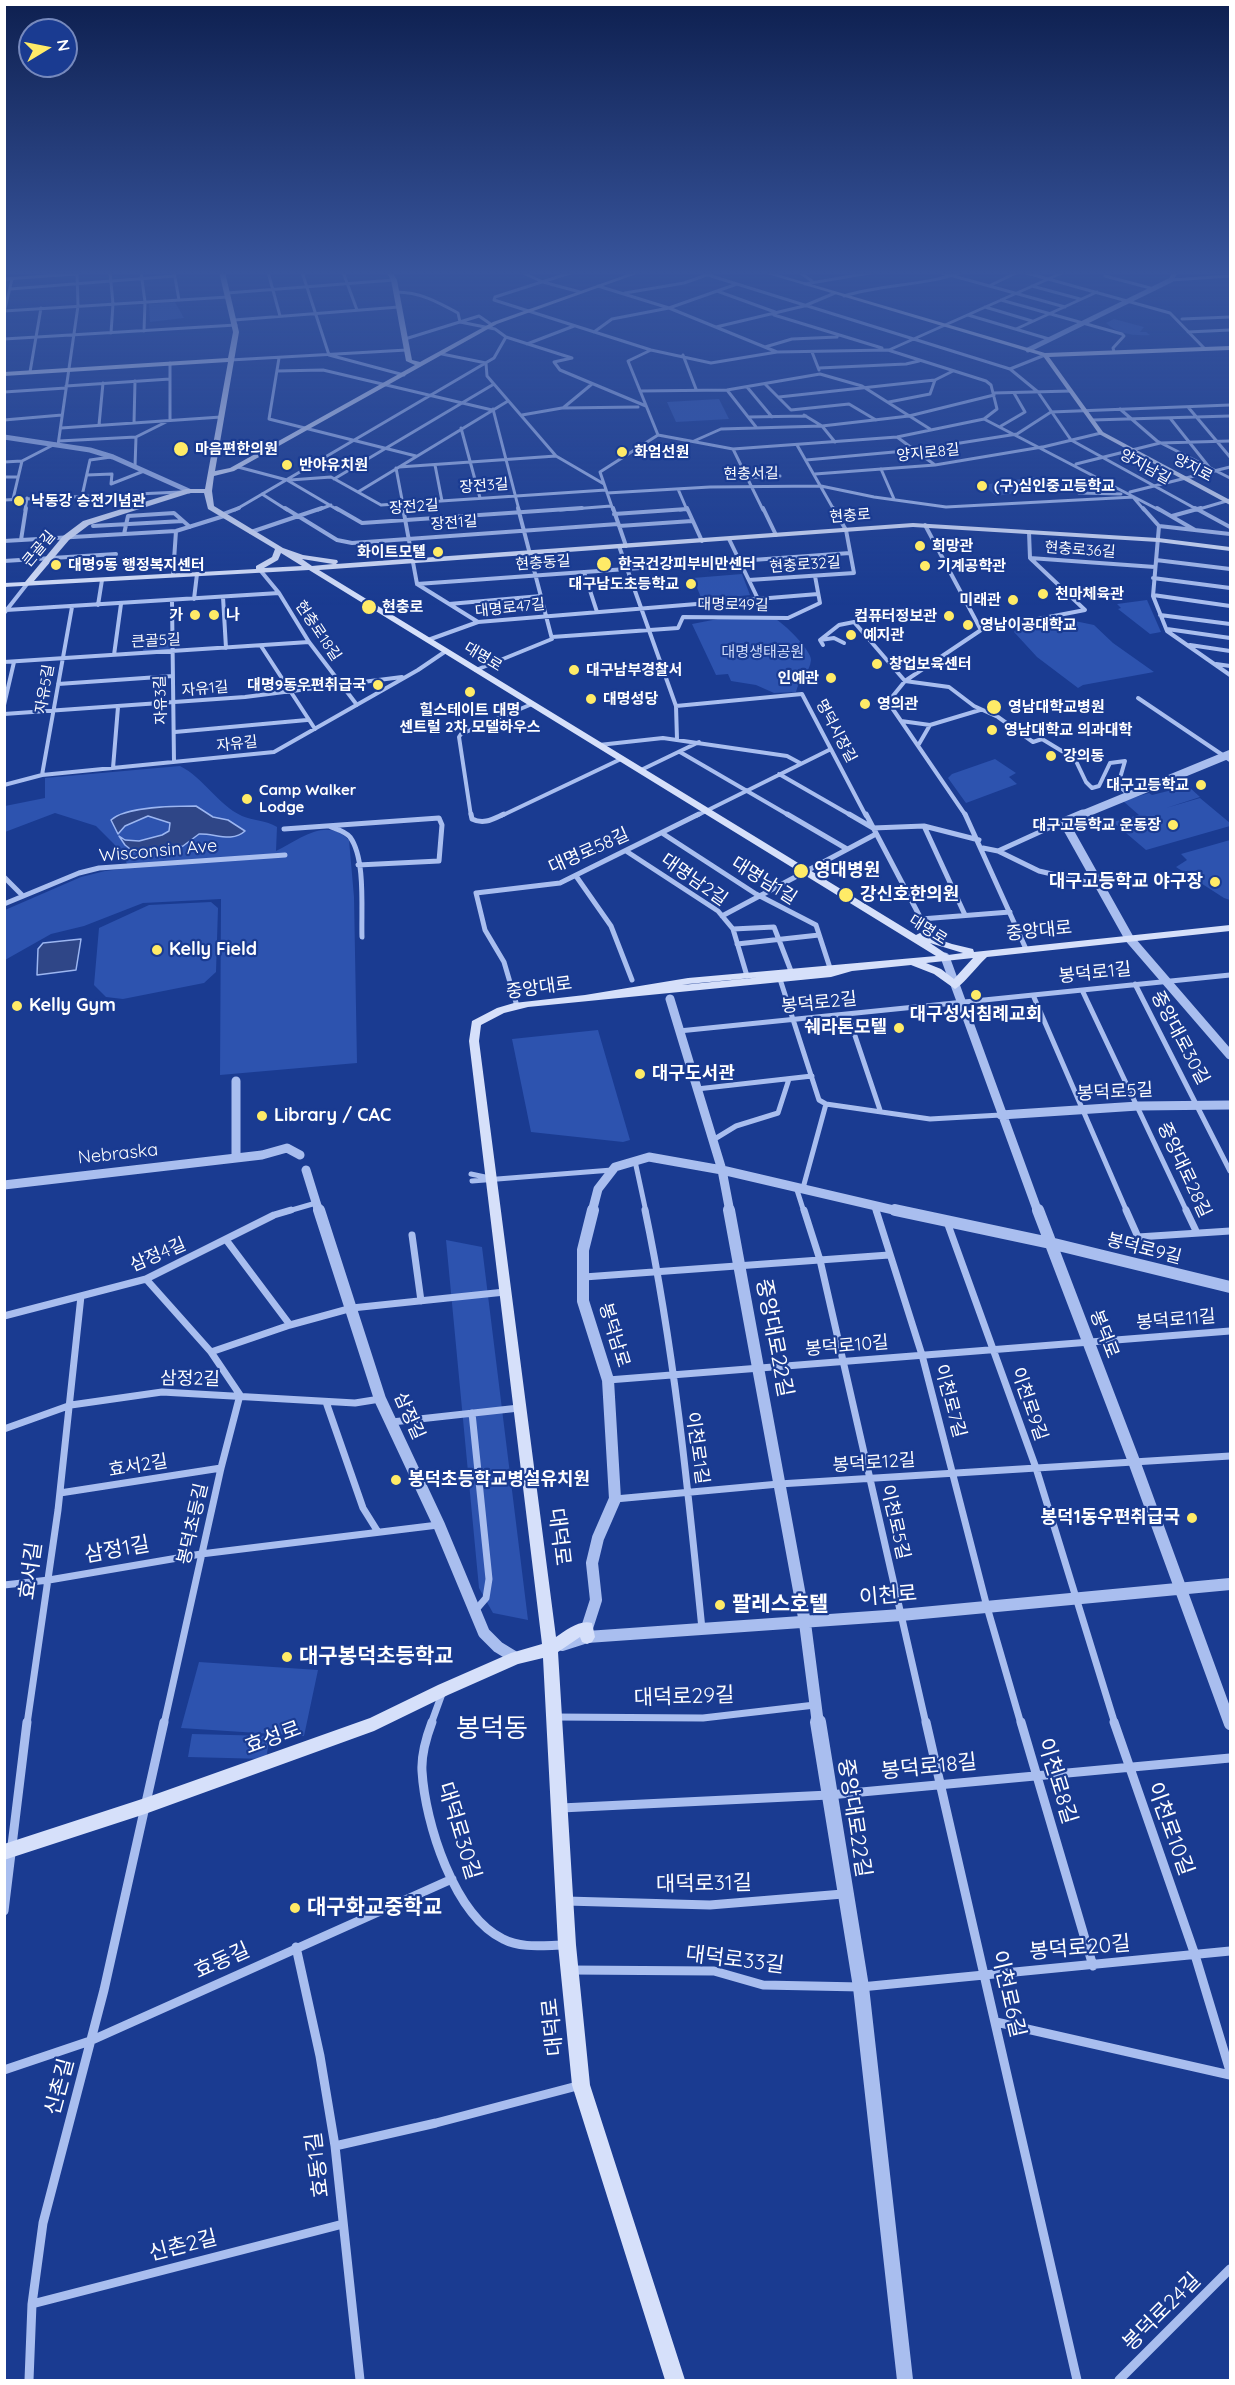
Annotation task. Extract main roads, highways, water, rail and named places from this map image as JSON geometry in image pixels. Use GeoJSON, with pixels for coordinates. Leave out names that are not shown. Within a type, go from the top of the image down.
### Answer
{"type":"FeatureCollection","features":[{"type":"Feature","properties":{"kind":"main road"},"geometry":{"type":"LineString","coordinates":[[209,490],[226,383]]}},
{"type":"Feature","properties":{"kind":"main road"},"geometry":{"type":"LineString","coordinates":[[213,470],[238,467],[388,383]]}},
{"type":"Feature","properties":{"kind":"main road","name":"양지로"},"geometry":{"type":"LineString","coordinates":[[1066,383],[1101,433],[1229,502]]}},
{"type":"Feature","properties":{"kind":"main road"},"geometry":{"type":"LineString","coordinates":[[227,478],[236,473],[238,467]]}},
{"type":"Feature","properties":{"kind":"main road"},"geometry":{"type":"LineString","coordinates":[[209,490],[218,484]]}},
{"type":"Feature","properties":{"kind":"main road","name":"큰골길"},"geometry":{"type":"LineString","coordinates":[[27,584],[66,538],[86,523],[188,491],[209,490]]}},
{"type":"Feature","properties":{"kind":"main road","name":"대명로"},"geometry":{"type":"LineString","coordinates":[[209,490],[207,499],[211,507],[328,580],[339,583],[450,654],[903,932],[922,939],[945,957]]}},
{"type":"Feature","properties":{"kind":"main road","name":"현충로"},"geometry":{"type":"LineString","coordinates":[[4,585],[353,566],[925,525],[1157,540],[1230,549]]}},
{"type":"Feature","properties":{"kind":"main road"},"geometry":{"type":"LineString","coordinates":[[249,570],[263,567],[275,558],[279,549],[302,557],[353,566]]}},
{"type":"Feature","properties":{"kind":"main road"},"geometry":{"type":"LineString","coordinates":[[346,573],[353,566]]}},
{"type":"Feature","properties":{"kind":"main road"},"geometry":{"type":"LineString","coordinates":[[270,569],[328,580]]}},
{"type":"Feature","properties":{"kind":"main road","name":"중앙대로"},"geometry":{"type":"LineString","coordinates":[[498,1011],[517,1006],[779,976],[791,971],[851,968],[1230,928]]}},
{"type":"Feature","properties":{"kind":"main road"},"geometry":{"type":"LineString","coordinates":[[899,962],[911,957],[919,950],[922,939],[949,947],[985,953]]}},
{"type":"Feature","properties":{"kind":"main road"},"geometry":{"type":"LineString","coordinates":[[899,962],[929,967],[945,975],[955,985],[985,953]]}},
{"type":"Feature","properties":{"kind":"main road","name":"중앙대로"},"geometry":{"type":"LineString","coordinates":[[585,998],[688,981],[747,976],[831,974],[851,968]]}},
{"type":"Feature","properties":{"kind":"main road","name":"대덕로"},"geometry":{"type":"LineString","coordinates":[[498,1011],[476,1023],[474,1030],[550,1649],[567,1945],[581,2085],[675,2380]]}},
{"type":"Feature","properties":{"kind":"main road"},"geometry":{"type":"LineString","coordinates":[[550,1649],[574,1632],[587,1633]]}},
{"type":"Feature","properties":{"kind":"main road","name":"효성로"},"geometry":{"type":"LineString","coordinates":[[7,1851],[144,1806],[374,1724],[516,1658],[550,1649]]}},
{"type":"Feature","properties":{"kind":"place","name":"마음편한의원"},"geometry":{"type":"Point","coordinates":[181,449]}},
{"type":"Feature","properties":{"kind":"place","name":"화엄선원"},"geometry":{"type":"Point","coordinates":[622,452]}},
{"type":"Feature","properties":{"kind":"place","name":"반야유치원"},"geometry":{"type":"Point","coordinates":[287,465]}},
{"type":"Feature","properties":{"kind":"place","name":"(구)심인중고등학교"},"geometry":{"type":"Point","coordinates":[982,486]}},
{"type":"Feature","properties":{"kind":"place","name":"낙동강 승전기념관"},"geometry":{"type":"Point","coordinates":[19,501]}},
{"type":"Feature","properties":{"kind":"place","name":"희망관"},"geometry":{"type":"Point","coordinates":[920,546]}},
{"type":"Feature","properties":{"kind":"place","name":"화이트모텔"},"geometry":{"type":"Point","coordinates":[438,552]}},
{"type":"Feature","properties":{"kind":"place","name":"한국건강피부비만센터"},"geometry":{"type":"Point","coordinates":[604,564]}},
{"type":"Feature","properties":{"kind":"place","name":"대명9동 행정복지센터"},"geometry":{"type":"Point","coordinates":[56,565]}},
{"type":"Feature","properties":{"kind":"place","name":"기계공학관"},"geometry":{"type":"Point","coordinates":[925,566]}},
{"type":"Feature","properties":{"kind":"place","name":"대구남도초등학교"},"geometry":{"type":"Point","coordinates":[691,584]}},
{"type":"Feature","properties":{"kind":"place","name":"천마체육관"},"geometry":{"type":"Point","coordinates":[1043,594]}},
{"type":"Feature","properties":{"kind":"place","name":"미래관"},"geometry":{"type":"Point","coordinates":[1013,600]}},
{"type":"Feature","properties":{"kind":"place","name":"현충로"},"geometry":{"type":"Point","coordinates":[369,607]}},
{"type":"Feature","properties":{"kind":"place","name":"가"},"geometry":{"type":"Point","coordinates":[195,615]}},
{"type":"Feature","properties":{"kind":"place","name":"나"},"geometry":{"type":"Point","coordinates":[214,615]}},
{"type":"Feature","properties":{"kind":"place","name":"컴퓨터정보관"},"geometry":{"type":"Point","coordinates":[949,616]}},
{"type":"Feature","properties":{"kind":"place","name":"영남이공대학교"},"geometry":{"type":"Point","coordinates":[968,625]}},
{"type":"Feature","properties":{"kind":"place","name":"예지관"},"geometry":{"type":"Point","coordinates":[851,635]}},
{"type":"Feature","properties":{"kind":"place","name":"창업보육센터"},"geometry":{"type":"Point","coordinates":[877,664]}},
{"type":"Feature","properties":{"kind":"place","name":"대구남부경찰서"},"geometry":{"type":"Point","coordinates":[574,670]}},
{"type":"Feature","properties":{"kind":"place","name":"인예관"},"geometry":{"type":"Point","coordinates":[831,678]}},
{"type":"Feature","properties":{"kind":"place","name":"대명9동우편취급국"},"geometry":{"type":"Point","coordinates":[378,685]}},
{"type":"Feature","properties":{"kind":"place","name":"힐스테이트 대명 센트럴 2차 모델하우스"},"geometry":{"type":"Point","coordinates":[470,692]}},
{"type":"Feature","properties":{"kind":"place","name":"대명성당"},"geometry":{"type":"Point","coordinates":[591,699]}},
{"type":"Feature","properties":{"kind":"place","name":"영의관"},"geometry":{"type":"Point","coordinates":[865,704]}},
{"type":"Feature","properties":{"kind":"place","name":"영남대학교병원"},"geometry":{"type":"Point","coordinates":[994,707]}},
{"type":"Feature","properties":{"kind":"place","name":"영남대학교 의과대학"},"geometry":{"type":"Point","coordinates":[992,730]}},
{"type":"Feature","properties":{"kind":"place","name":"강의동"},"geometry":{"type":"Point","coordinates":[1051,756]}},
{"type":"Feature","properties":{"kind":"place","name":"대구고등학교"},"geometry":{"type":"Point","coordinates":[1201,785]}},
{"type":"Feature","properties":{"kind":"place","name":"Camp Walker Lodge"},"geometry":{"type":"Point","coordinates":[247,799]}},
{"type":"Feature","properties":{"kind":"place","name":"대구고등학교 운동장"},"geometry":{"type":"Point","coordinates":[1173,825]}},
{"type":"Feature","properties":{"kind":"place","name":"영대병원"},"geometry":{"type":"Point","coordinates":[801,871]}},
{"type":"Feature","properties":{"kind":"place","name":"대구고등학교 야구장"},"geometry":{"type":"Point","coordinates":[1215,882]}},
{"type":"Feature","properties":{"kind":"place","name":"강신호한의원"},"geometry":{"type":"Point","coordinates":[846,895]}},
{"type":"Feature","properties":{"kind":"place","name":"Kelly Field"},"geometry":{"type":"Point","coordinates":[157,950]}},
{"type":"Feature","properties":{"kind":"place","name":"대구성서침례교회"},"geometry":{"type":"Point","coordinates":[976,995]}},
{"type":"Feature","properties":{"kind":"place","name":"Kelly Gym"},"geometry":{"type":"Point","coordinates":[17,1006]}},
{"type":"Feature","properties":{"kind":"place","name":"쉐라톤모텔"},"geometry":{"type":"Point","coordinates":[899,1028]}},
{"type":"Feature","properties":{"kind":"place","name":"대구도서관"},"geometry":{"type":"Point","coordinates":[640,1074]}},
{"type":"Feature","properties":{"kind":"place","name":"Library / CAC"},"geometry":{"type":"Point","coordinates":[262,1116]}},
{"type":"Feature","properties":{"kind":"place","name":"봉덕초등학교병설유치원"},"geometry":{"type":"Point","coordinates":[396,1480]}},
{"type":"Feature","properties":{"kind":"place","name":"봉덕1동우편취급국"},"geometry":{"type":"Point","coordinates":[1192,1518]}},
{"type":"Feature","properties":{"kind":"place","name":"팔레스호텔"},"geometry":{"type":"Point","coordinates":[720,1605]}},
{"type":"Feature","properties":{"kind":"place","name":"대구봉덕초등학교"},"geometry":{"type":"Point","coordinates":[287,1657]}},
{"type":"Feature","properties":{"kind":"place","name":"대구화교중학교"},"geometry":{"type":"Point","coordinates":[295,1908]}},
{"type":"Feature","properties":{"kind":"district","name":"봉덕동"},"geometry":{"type":"Point","coordinates":[492,1729]}},
{"type":"Feature","properties":{"kind":"park label","name":"대명생태공원"},"geometry":{"type":"Point","coordinates":[763,652]}}]}
